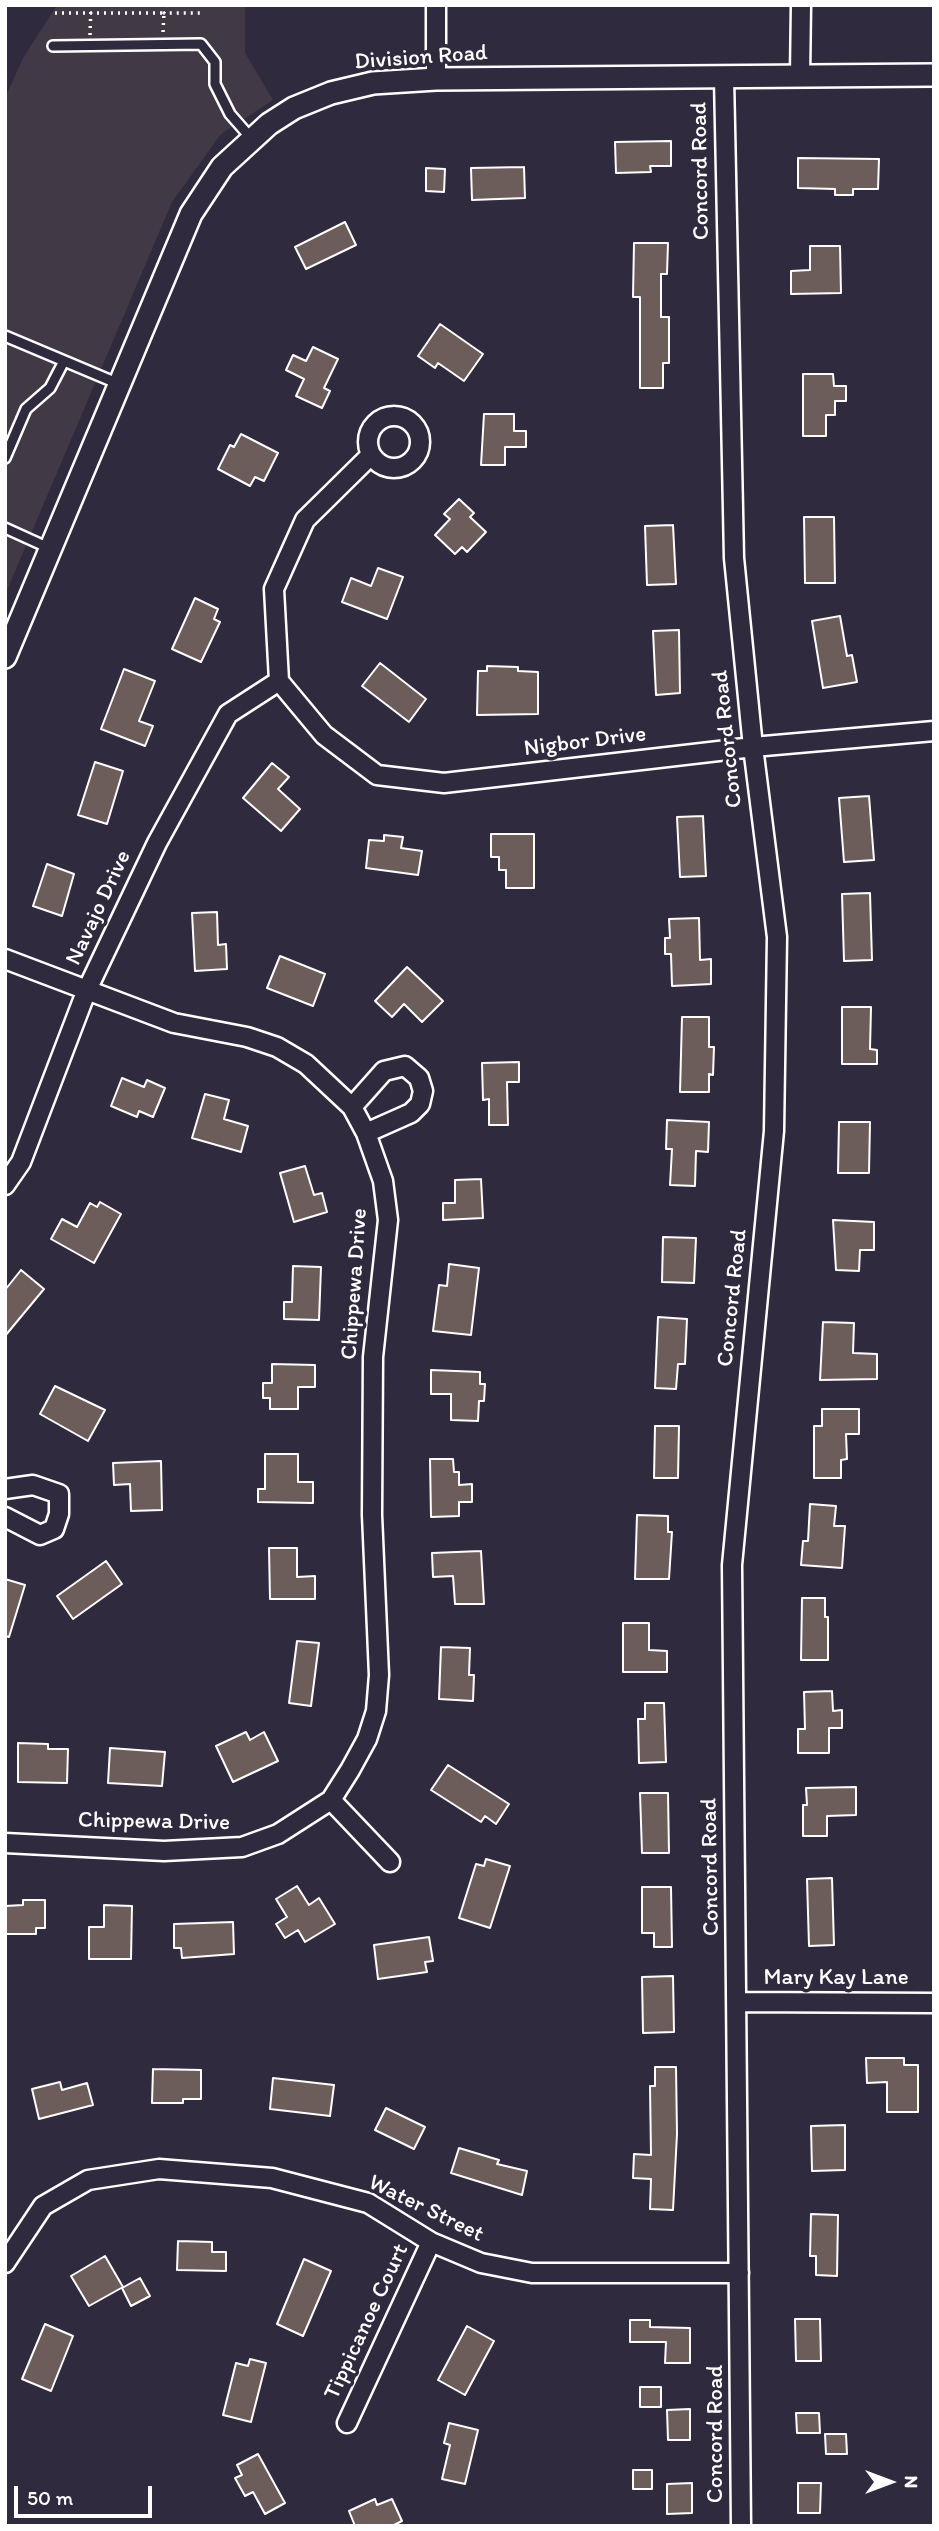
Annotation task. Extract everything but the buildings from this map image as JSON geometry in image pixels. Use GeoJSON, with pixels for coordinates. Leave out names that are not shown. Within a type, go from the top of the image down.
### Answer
{"type":"FeatureCollection","features":[{"type":"Feature","properties":{"kind":"street"},"geometry":{"type":"LineString","coordinates":[[436,5],[436,79]]}},
{"type":"Feature","properties":{"kind":"street"},"geometry":{"type":"LineString","coordinates":[[800,76],[801,5]]}},
{"type":"Feature","properties":{"kind":"street","name":"Division Road"},"geometry":{"type":"LineString","coordinates":[[5,657],[191,214],[222,167],[252,139],[294,108],[331,93],[373,83],[436,79],[934,75]]}},
{"type":"Feature","properties":{"kind":"street","name":"Concord Road"},"geometry":{"type":"LineString","coordinates":[[724,78],[734,558],[753,747],[777,937],[774,1131],[732,1565],[741,2526]]}},
{"type":"Feature","properties":{"kind":"street"},"geometry":{"type":"LineString","coordinates":[[279,681],[274,589],[305,520],[371,455]]}},
{"type":"Feature","properties":{"kind":"street","name":"Nigbor Drive"},"geometry":{"type":"LineString","coordinates":[[279,681],[324,735],[377,775],[444,783],[753,747],[934,731]]}},
{"type":"Feature","properties":{"kind":"street","name":"Navajo Drive"},"geometry":{"type":"LineString","coordinates":[[5,1185],[21,1162],[86,992],[157,843],[228,714],[279,681]]}},
{"type":"Feature","properties":{"kind":"street","name":"Chippewa Drive"},"geometry":{"type":"LineString","coordinates":[[5,959],[86,992],[174,1023],[247,1037],[277,1047],[306,1064],[352,1107],[366,1133],[383,1181],[388,1220],[373,1357],[372,1515],[379,1675],[376,1711],[367,1739],[331,1800],[278,1835],[243,1847],[164,1851],[5,1843]]}},
{"type":"Feature","properties":{"kind":"street"},"geometry":{"type":"LineString","coordinates":[[352,1107],[384,1071],[405,1066],[419,1078],[423,1091],[420,1104],[411,1113],[366,1133]]}},
{"type":"Feature","properties":{"kind":"street"},"geometry":{"type":"LineString","coordinates":[[5,1489],[33,1485],[50,1489],[60,1494],[60,1514],[54,1529],[40,1535],[5,1517]]}},
{"type":"Feature","properties":{"kind":"street"},"geometry":{"type":"LineString","coordinates":[[331,1800],[390,1862]]}},
{"type":"Feature","properties":{"kind":"street","name":"Mary Kay Lane"},"geometry":{"type":"LineString","coordinates":[[737,2002],[934,2003]]}},
{"type":"Feature","properties":{"kind":"street","name":"Water Street"},"geometry":{"type":"LineString","coordinates":[[5,2263],[43,2206],[88,2180],[159,2169],[272,2178],[368,2203],[431,2242],[481,2263],[532,2273],[739,2273]]}},
{"type":"Feature","properties":{"kind":"street","name":"Tippicanoe Court"},"geometry":{"type":"LineString","coordinates":[[347,2423],[431,2242]]}},
{"type":"Feature","properties":{"kind":"lane"},"geometry":{"type":"LineString","coordinates":[[53,46],[201,44],[211,53],[215,62],[215,84],[230,114],[252,139]]}},
{"type":"Feature","properties":{"kind":"lane"},"geometry":{"type":"LineString","coordinates":[[5,336],[119,384]]}},
{"type":"Feature","properties":{"kind":"lane"},"geometry":{"type":"LineString","coordinates":[[5,458],[26,409],[50,388],[64,361]]}},
{"type":"Feature","properties":{"kind":"lane"},"geometry":{"type":"LineString","coordinates":[[5,528],[51,549]]}},
{"type":"Feature","properties":{"kind":"path"},"geometry":{"type":"LineString","coordinates":[[90,46],[91,5]]}},
{"type":"Feature","properties":{"kind":"path"},"geometry":{"type":"LineString","coordinates":[[163,45],[163,13],[166,5]]}},
{"type":"Feature","properties":{"kind":"path"},"geometry":{"type":"LineString","coordinates":[[55,13],[201,13]]}},
{"type":"Feature","properties":{"kind":"shaded area"},"geometry":{"type":"Polygon","coordinates":[[[57,5],[245,5],[245,53],[273,100],[221,134],[172,202],[5,595],[5,98],[23,58],[57,5]]]}}]}
